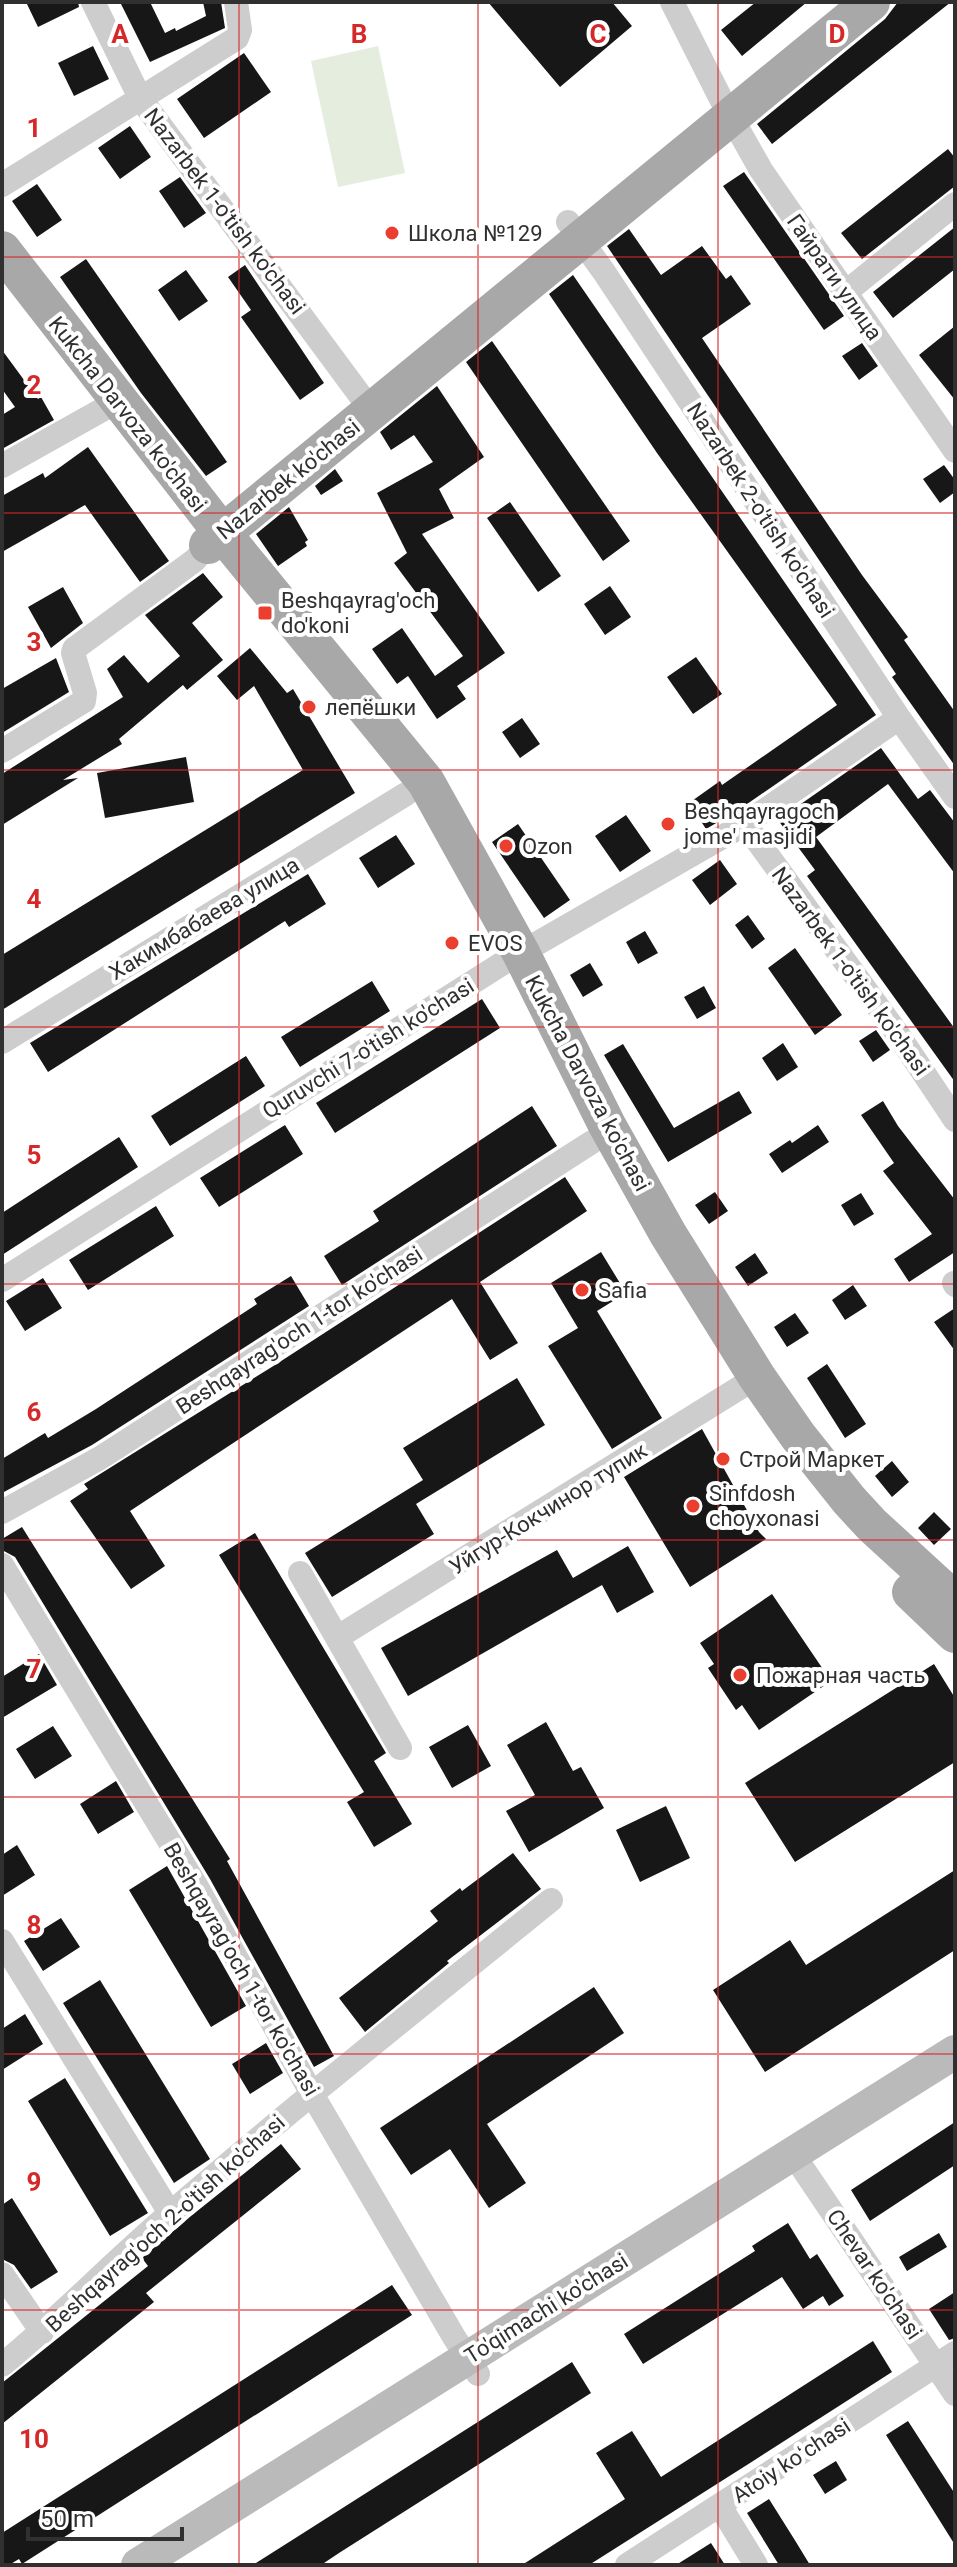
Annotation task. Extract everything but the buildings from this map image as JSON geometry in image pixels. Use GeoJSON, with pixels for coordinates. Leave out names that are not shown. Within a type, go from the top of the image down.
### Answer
{"type":"FeatureCollection","features":[{"type":"Feature","properties":{"kind":"main road","name":"Nazarbek ko'chasi"},"geometry":{"type":"LineString","coordinates":[[726,107],[841,2]]}},
{"type":"Feature","properties":{"kind":"main road","name":"Nazarbek ko'chasi"},"geometry":{"type":"LineString","coordinates":[[213,532],[365,402],[726,107],[871,2]]}},
{"type":"Feature","properties":{"kind":"main road","name":"Kukcha Darvoza ko'chasi"},"geometry":{"type":"LineString","coordinates":[[2,250],[109,406]]}},
{"type":"Feature","properties":{"kind":"main road","name":"Kukcha Darvoza ko'chasi"},"geometry":{"type":"LineString","coordinates":[[2,285],[109,406],[426,782],[512,958],[592,1142],[748,1383],[872,1525],[955,1601]]}},
{"type":"Feature","properties":{"kind":"main road","name":"Kukcha Darvoza ko'chasi"},"geometry":{"type":"LineString","coordinates":[[213,532],[406,794],[512,958],[799,1472],[847,1529],[955,1634]]}},
{"type":"Feature","properties":{"kind":"main road","name":"To'qimachi ko'chasi"},"geometry":{"type":"LineString","coordinates":[[798,2162],[955,2052]]}},
{"type":"Feature","properties":{"kind":"main road","name":"To'qimachi ko'chasi"},"geometry":{"type":"LineString","coordinates":[[138,2565],[473,2366],[798,2162],[955,2073]]}},
{"type":"Feature","properties":{"kind":"main road","name":"To'qimachi ko'chasi"},"geometry":{"type":"LineString","coordinates":[[176,2565],[473,2366]]}},
{"type":"Feature","properties":{"kind":"street","name":"Nazarbek 1-o'tish ko'chasi"},"geometry":{"type":"LineString","coordinates":[[93,2],[140,98],[365,402]]}},
{"type":"Feature","properties":{"kind":"street"},"geometry":{"type":"LineString","coordinates":[[2,185],[237,38],[240,30],[236,2]]}},
{"type":"Feature","properties":{"kind":"street","name":"Гайрати улица"},"geometry":{"type":"LineString","coordinates":[[672,2],[761,170],[955,451]]}},
{"type":"Feature","properties":{"kind":"street"},"geometry":{"type":"LineString","coordinates":[[846,292],[955,204]]}},
{"type":"Feature","properties":{"kind":"street","name":"Nazarbek 2-o'tish ko'chasi"},"geometry":{"type":"LineString","coordinates":[[574,230],[899,718],[955,797]]}},
{"type":"Feature","properties":{"kind":"street"},"geometry":{"type":"LineString","coordinates":[[2,466],[109,406]]}},
{"type":"Feature","properties":{"kind":"street"},"geometry":{"type":"LineString","coordinates":[[2,751],[84,701],[85,693],[74,649],[195,560],[213,532]]}},
{"type":"Feature","properties":{"kind":"street","name":"Quruvchi 7-o'tish ko'chasi"},"geometry":{"type":"LineString","coordinates":[[2,1280],[512,958],[745,824],[899,718]]}},
{"type":"Feature","properties":{"kind":"street","name":"Хакимбабаева улица"},"geometry":{"type":"LineString","coordinates":[[2,1042],[406,794]]}},
{"type":"Feature","properties":{"kind":"street","name":"Nazarbek 1-o'tish ko'chasi"},"geometry":{"type":"LineString","coordinates":[[745,824],[897,1033],[955,1120]]}},
{"type":"Feature","properties":{"kind":"street","name":"Beshqayrag'och 1-tor ko'chasi"},"geometry":{"type":"LineString","coordinates":[[2,1512],[100,1458],[592,1142]]}},
{"type":"Feature","properties":{"kind":"street","name":"Уйгур-Кокчинор тупик"},"geometry":{"type":"LineString","coordinates":[[338,1637],[748,1383]]}},
{"type":"Feature","properties":{"kind":"street","name":"Beshqayrag'och 1-tor ko'chasi"},"geometry":{"type":"LineString","coordinates":[[2,1565],[197,1887],[312,2094],[473,2366]]}},
{"type":"Feature","properties":{"kind":"street"},"geometry":{"type":"LineString","coordinates":[[300,1573],[400,1748]]}},
{"type":"Feature","properties":{"kind":"street","name":"Beshqayrag'och 2-o'tish ko'chasi"},"geometry":{"type":"LineString","coordinates":[[2,2365],[170,2213],[551,1900]]}},
{"type":"Feature","properties":{"kind":"street"},"geometry":{"type":"LineString","coordinates":[[2,1941],[170,2213]]}},
{"type":"Feature","properties":{"kind":"street","name":"Chevar ko'chasi"},"geometry":{"type":"LineString","coordinates":[[798,2162],[946,2359],[955,2394]]}},
{"type":"Feature","properties":{"kind":"street"},"geometry":{"type":"LineString","coordinates":[[2,2274],[42,2332]]}},
{"type":"Feature","properties":{"kind":"street","name":"Atoiy koʻchasi"},"geometry":{"type":"LineString","coordinates":[[627,2565],[946,2359]]}},
{"type":"Feature","properties":{"kind":"street"},"geometry":{"type":"LineString","coordinates":[[720,2506],[756,2565]]}},
{"type":"Feature","properties":{"kind":"green space"},"geometry":{"type":"Polygon","coordinates":[[[378,46],[405,173],[338,187],[311,61],[378,46]]]}},
{"type":"Feature","properties":{"kind":"place","name":"Школа №129"},"geometry":{"type":"Point","coordinates":[392,233]}},
{"type":"Feature","properties":{"kind":"place","name":"Beshqayrag'och do'koni"},"geometry":{"type":"Point","coordinates":[265,613]}},
{"type":"Feature","properties":{"kind":"place","name":"лепёшки"},"geometry":{"type":"Point","coordinates":[309,707]}},
{"type":"Feature","properties":{"kind":"place","name":"Beshqayragoch jome' masjidi"},"geometry":{"type":"Point","coordinates":[668,824]}},
{"type":"Feature","properties":{"kind":"place","name":"Ozon"},"geometry":{"type":"Point","coordinates":[506,846]}},
{"type":"Feature","properties":{"kind":"place","name":"EVOS"},"geometry":{"type":"Point","coordinates":[452,943]}},
{"type":"Feature","properties":{"kind":"place","name":"Safia"},"geometry":{"type":"Point","coordinates":[582,1290]}},
{"type":"Feature","properties":{"kind":"place","name":"Строй Маркет"},"geometry":{"type":"Point","coordinates":[723,1459]}},
{"type":"Feature","properties":{"kind":"place","name":"Sinfdosh choyxonasi"},"geometry":{"type":"Point","coordinates":[693,1506]}},
{"type":"Feature","properties":{"kind":"place","name":"Пожарная часть"},"geometry":{"type":"Point","coordinates":[740,1675]}}]}
